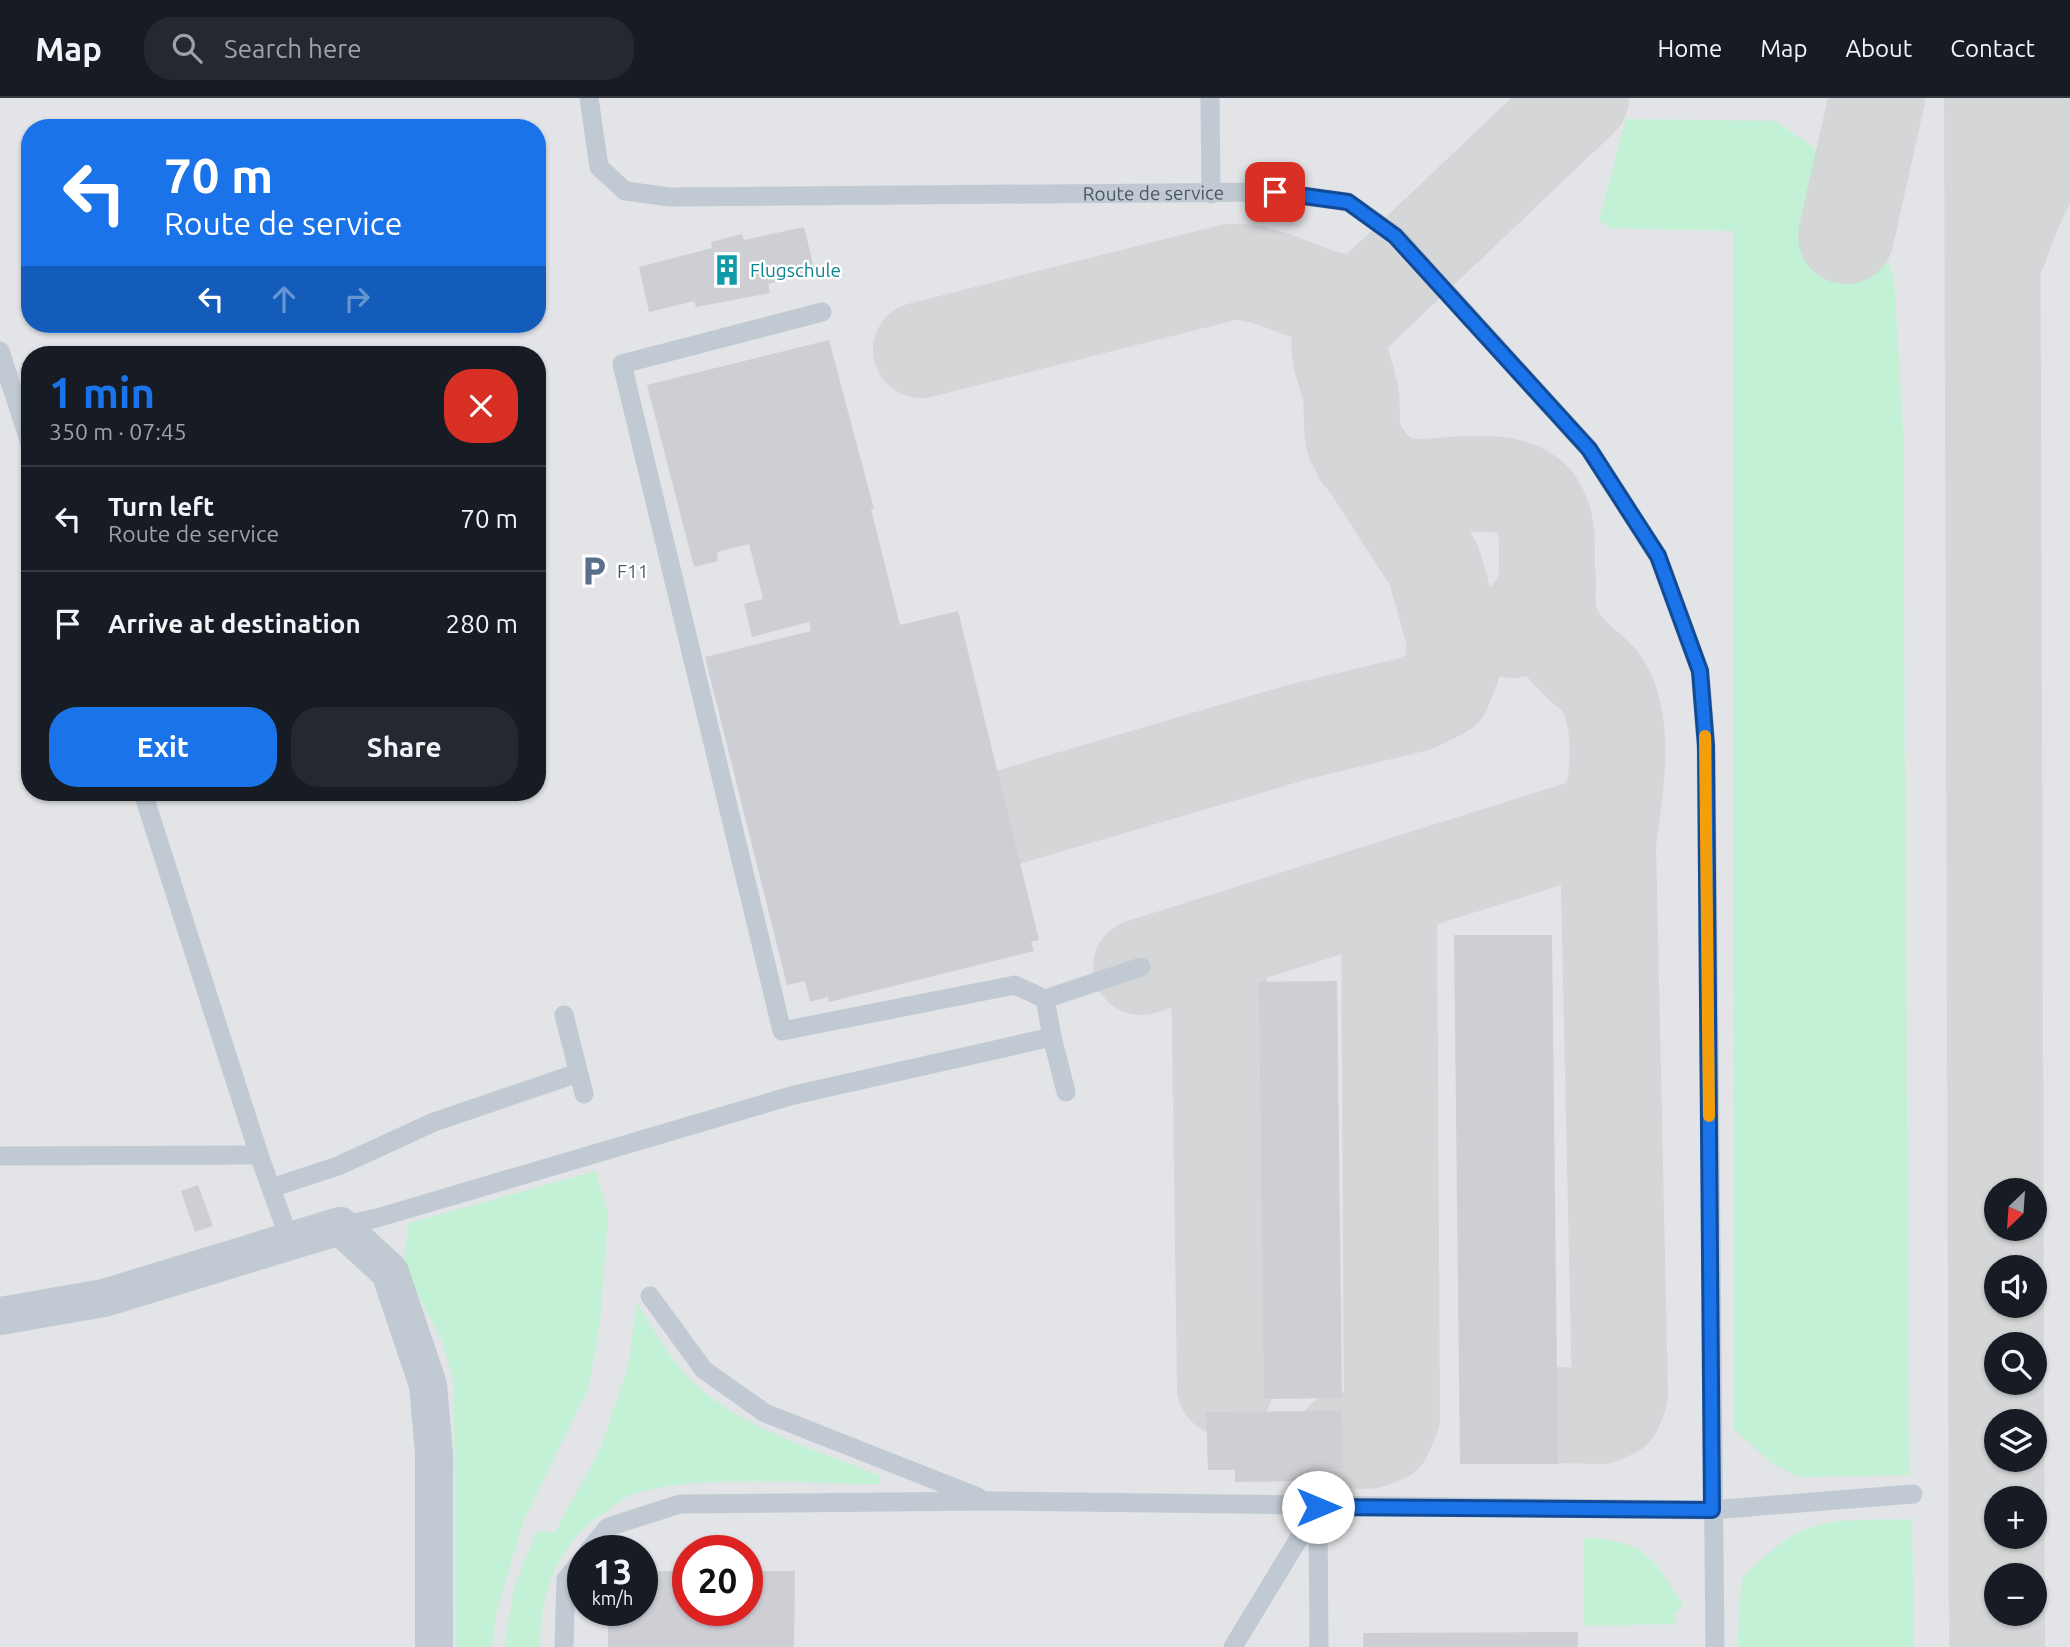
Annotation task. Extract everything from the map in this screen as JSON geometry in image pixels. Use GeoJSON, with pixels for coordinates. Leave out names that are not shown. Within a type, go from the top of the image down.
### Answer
{"type":"FeatureCollection","features":[{"type":"Feature","properties":{"kind":"street"},"geometry":{"type":"LineString","coordinates":[[0,1316],[104,1298],[340,1226],[390,1272],[428,1385],[434,1453],[434,1647]]}},
{"type":"Feature","properties":{"kind":"lane","name":"Route de service"},"geometry":{"type":"LineString","coordinates":[[589,98],[599,167],[625,191],[670,197],[1275,192],[1348,202],[1395,236],[1589,449],[1658,556],[1700,671],[1706,746],[1715,1647]]}},
{"type":"Feature","properties":{"kind":"lane"},"geometry":{"type":"LineString","coordinates":[[1210,98],[1211,194]]}},
{"type":"Feature","properties":{"kind":"lane"},"geometry":{"type":"LineString","coordinates":[[822,312],[622,364],[782,1031],[1015,985],[1045,999],[1141,967]]}},
{"type":"Feature","properties":{"kind":"lane"},"geometry":{"type":"LineString","coordinates":[[0,351],[21,415]]}},
{"type":"Feature","properties":{"kind":"lane"},"geometry":{"type":"LineString","coordinates":[[146,801],[259,1155],[290,1241]]}},
{"type":"Feature","properties":{"kind":"lane"},"geometry":{"type":"LineString","coordinates":[[1045,999],[1066,1092]]}},
{"type":"Feature","properties":{"kind":"lane"},"geometry":{"type":"LineString","coordinates":[[564,1015],[583,1094]]}},
{"type":"Feature","properties":{"kind":"lane"},"geometry":{"type":"LineString","coordinates":[[340,1226],[390,1214],[794,1095],[1052,1037]]}},
{"type":"Feature","properties":{"kind":"lane"},"geometry":{"type":"LineString","coordinates":[[271,1188],[338,1166],[434,1122],[578,1073]]}},
{"type":"Feature","properties":{"kind":"lane"},"geometry":{"type":"LineString","coordinates":[[0,1156],[259,1155]]}},
{"type":"Feature","properties":{"kind":"lane"},"geometry":{"type":"LineString","coordinates":[[650,1296],[704,1370],[765,1413],[988,1501]]}},
{"type":"Feature","properties":{"kind":"lane"},"geometry":{"type":"LineString","coordinates":[[601,1535],[608,1527],[680,1504],[988,1501],[1712,1510],[1913,1494]]}},
{"type":"Feature","properties":{"kind":"lane"},"geometry":{"type":"LineString","coordinates":[[1233,1647],[1318,1507]]}},
{"type":"Feature","properties":{"kind":"lane"},"geometry":{"type":"LineString","coordinates":[[1318,1507],[1319,1647]]}},
{"type":"Feature","properties":{"kind":"lane"},"geometry":{"type":"LineString","coordinates":[[564,1647],[567,1578]]}},
{"type":"Feature","properties":{"kind":"shaded area"},"geometry":{"type":"Polygon","coordinates":[[[0,98],[2070,98],[2070,1647],[0,1647],[0,98]]]}},
{"type":"Feature","properties":{"kind":"green space"},"geometry":{"type":"Polygon","coordinates":[[[1626,119],[1776,121],[1813,147],[1876,229],[1894,278],[1903,430],[1909,1475],[1800,1477],[1773,1464],[1734,1429],[1733,231],[1610,228],[1599,220],[1626,119]]]}},
{"type":"Feature","properties":{"kind":"green space"},"geometry":{"type":"Polygon","coordinates":[[[596,1171],[608,1216],[600,1323],[588,1389],[523,1522],[496,1614],[492,1647],[456,1647],[454,1383],[443,1343],[403,1265],[409,1223],[596,1171]]]}},
{"type":"Feature","properties":{"kind":"green space"},"geometry":{"type":"Polygon","coordinates":[[[637,1302],[672,1357],[704,1392],[726,1408],[777,1435],[881,1476],[879,1484],[723,1482],[661,1488],[630,1495],[590,1523],[578,1535],[567,1535],[567,1549],[548,1588],[540,1647],[504,1647],[514,1589],[536,1532],[555,1532],[599,1451],[628,1368],[637,1302]]]}},
{"type":"Feature","properties":{"kind":"green space"},"geometry":{"type":"Polygon","coordinates":[[[1912,1519],[1914,1647],[1737,1647],[1742,1578],[1783,1542],[1801,1531],[1837,1521],[1912,1519]]]}},
{"type":"Feature","properties":{"kind":"green space"},"geometry":{"type":"Polygon","coordinates":[[[1583,1538],[1619,1542],[1633,1547],[1654,1563],[1683,1605],[1675,1614],[1676,1624],[1584,1626],[1583,1538]]]}},
{"type":"Feature","properties":{"kind":"building","name":"Flugschule"},"geometry":{"type":"Polygon","coordinates":[[[804,227],[815,272],[768,284],[770,293],[696,307],[694,301],[649,312],[639,267],[712,248],[711,242],[742,234],[744,240],[804,227]]]}},
{"type":"Feature","properties":{"kind":"building"},"geometry":{"type":"Polygon","coordinates":[[[829,340],[874,509],[871,509],[900,625],[958,611],[1039,940],[1031,942],[1034,951],[829,1002],[828,997],[810,1002],[805,981],[787,985],[705,657],[811,631],[809,622],[752,637],[744,604],[763,599],[749,544],[717,552],[718,561],[694,567],[647,385],[829,340]]]}},
{"type":"Feature","properties":{"kind":"building"},"geometry":{"type":"Polygon","coordinates":[[[1454,935],[1552,935],[1558,1464],[1460,1464],[1454,935]]]}},
{"type":"Feature","properties":{"kind":"building"},"geometry":{"type":"Polygon","coordinates":[[[1337,981],[1342,1398],[1264,1399],[1259,982],[1337,981]]]}},
{"type":"Feature","properties":{"kind":"building"},"geometry":{"type":"Polygon","coordinates":[[[198,1185],[213,1226],[195,1232],[181,1191],[198,1185]]]}},
{"type":"Feature","properties":{"kind":"building"},"geometry":{"type":"Polygon","coordinates":[[[1342,1411],[1343,1469],[1315,1469],[1315,1481],[1235,1482],[1235,1470],[1208,1470],[1206,1412],[1342,1411]]]}},
{"type":"Feature","properties":{"kind":"building"},"geometry":{"type":"Polygon","coordinates":[[[658,1571],[672,1571],[672,1626],[763,1626],[763,1571],[795,1571],[794,1647],[608,1647],[608,1626],[658,1626],[658,1571]]]}},
{"type":"Feature","properties":{"kind":"building"},"geometry":{"type":"Polygon","coordinates":[[[1578,1632],[1578,1647],[1363,1647],[1363,1633],[1578,1632]]]}},
{"type":"Feature","properties":{"kind":"taxiway"},"geometry":{"type":"LineString","coordinates":[[1009,817],[1298,732],[1415,704],[1443,690],[1453,665],[1455,640],[1434,565],[1354,441],[1351,396],[1339,347],[1342,325],[1581,98]]}},
{"type":"Feature","properties":{"kind":"taxiway"},"geometry":{"type":"LineString","coordinates":[[1846,236],[1877,98]]}},
{"type":"Feature","properties":{"kind":"taxiway"},"geometry":{"type":"LineString","coordinates":[[1992,98],[1997,1647]]}},
{"type":"Feature","properties":{"kind":"taxiway"},"geometry":{"type":"LineString","coordinates":[[2000,247],[2029,178],[2070,115]]}},
{"type":"Feature","properties":{"kind":"taxiway"},"geometry":{"type":"LineString","coordinates":[[921,350],[1230,272],[1266,277],[1333,300],[1349,303],[1366,301]]}},
{"type":"Feature","properties":{"kind":"taxiway"},"geometry":{"type":"LineString","coordinates":[[1361,455],[1380,475],[1397,485],[1501,485],[1518,490],[1532,499],[1542,515],[1545,527],[1546,583],[1535,610],[1512,630]]}},
{"type":"Feature","properties":{"kind":"taxiway"},"geometry":{"type":"LineString","coordinates":[[1548,579],[1548,606],[1553,626],[1571,654],[1601,683],[1610,699],[1617,739],[1616,782],[1608,842],[1620,1395],[1614,1410],[1601,1416],[1557,1415]]}},
{"type":"Feature","properties":{"kind":"taxiway"},"geometry":{"type":"LineString","coordinates":[[1141,967],[1586,827],[1608,810],[1615,787]]}},
{"type":"Feature","properties":{"kind":"taxiway"},"geometry":{"type":"LineString","coordinates":[[1343,1440],[1368,1441],[1384,1435],[1392,1417],[1389,899],[1396,889]]}},
{"type":"Feature","properties":{"kind":"taxiway"},"geometry":{"type":"LineString","coordinates":[[1225,1387],[1219,966],[1226,949],[1238,937]]}},
{"type":"Feature","properties":{"kind":"slow traffic"},"geometry":{"type":"LineString","coordinates":[[1705,736],[1709,1116]]}},
{"type":"Feature","properties":{"kind":"place","name":"Flugschule"},"geometry":{"type":"Point","coordinates":[727,270]}},
{"type":"Feature","properties":{"kind":"place","name":"F11"},"geometry":{"type":"Point","coordinates":[594,571]}},
{"type":"Feature","properties":{"kind":"route"},"geometry":{"type":"LineString","coordinates":[[1275,192],[1348,202],[1395,236],[1589,449],[1658,556],[1700,671],[1706,746],[1712,1510],[1318,1507]]}}]}
